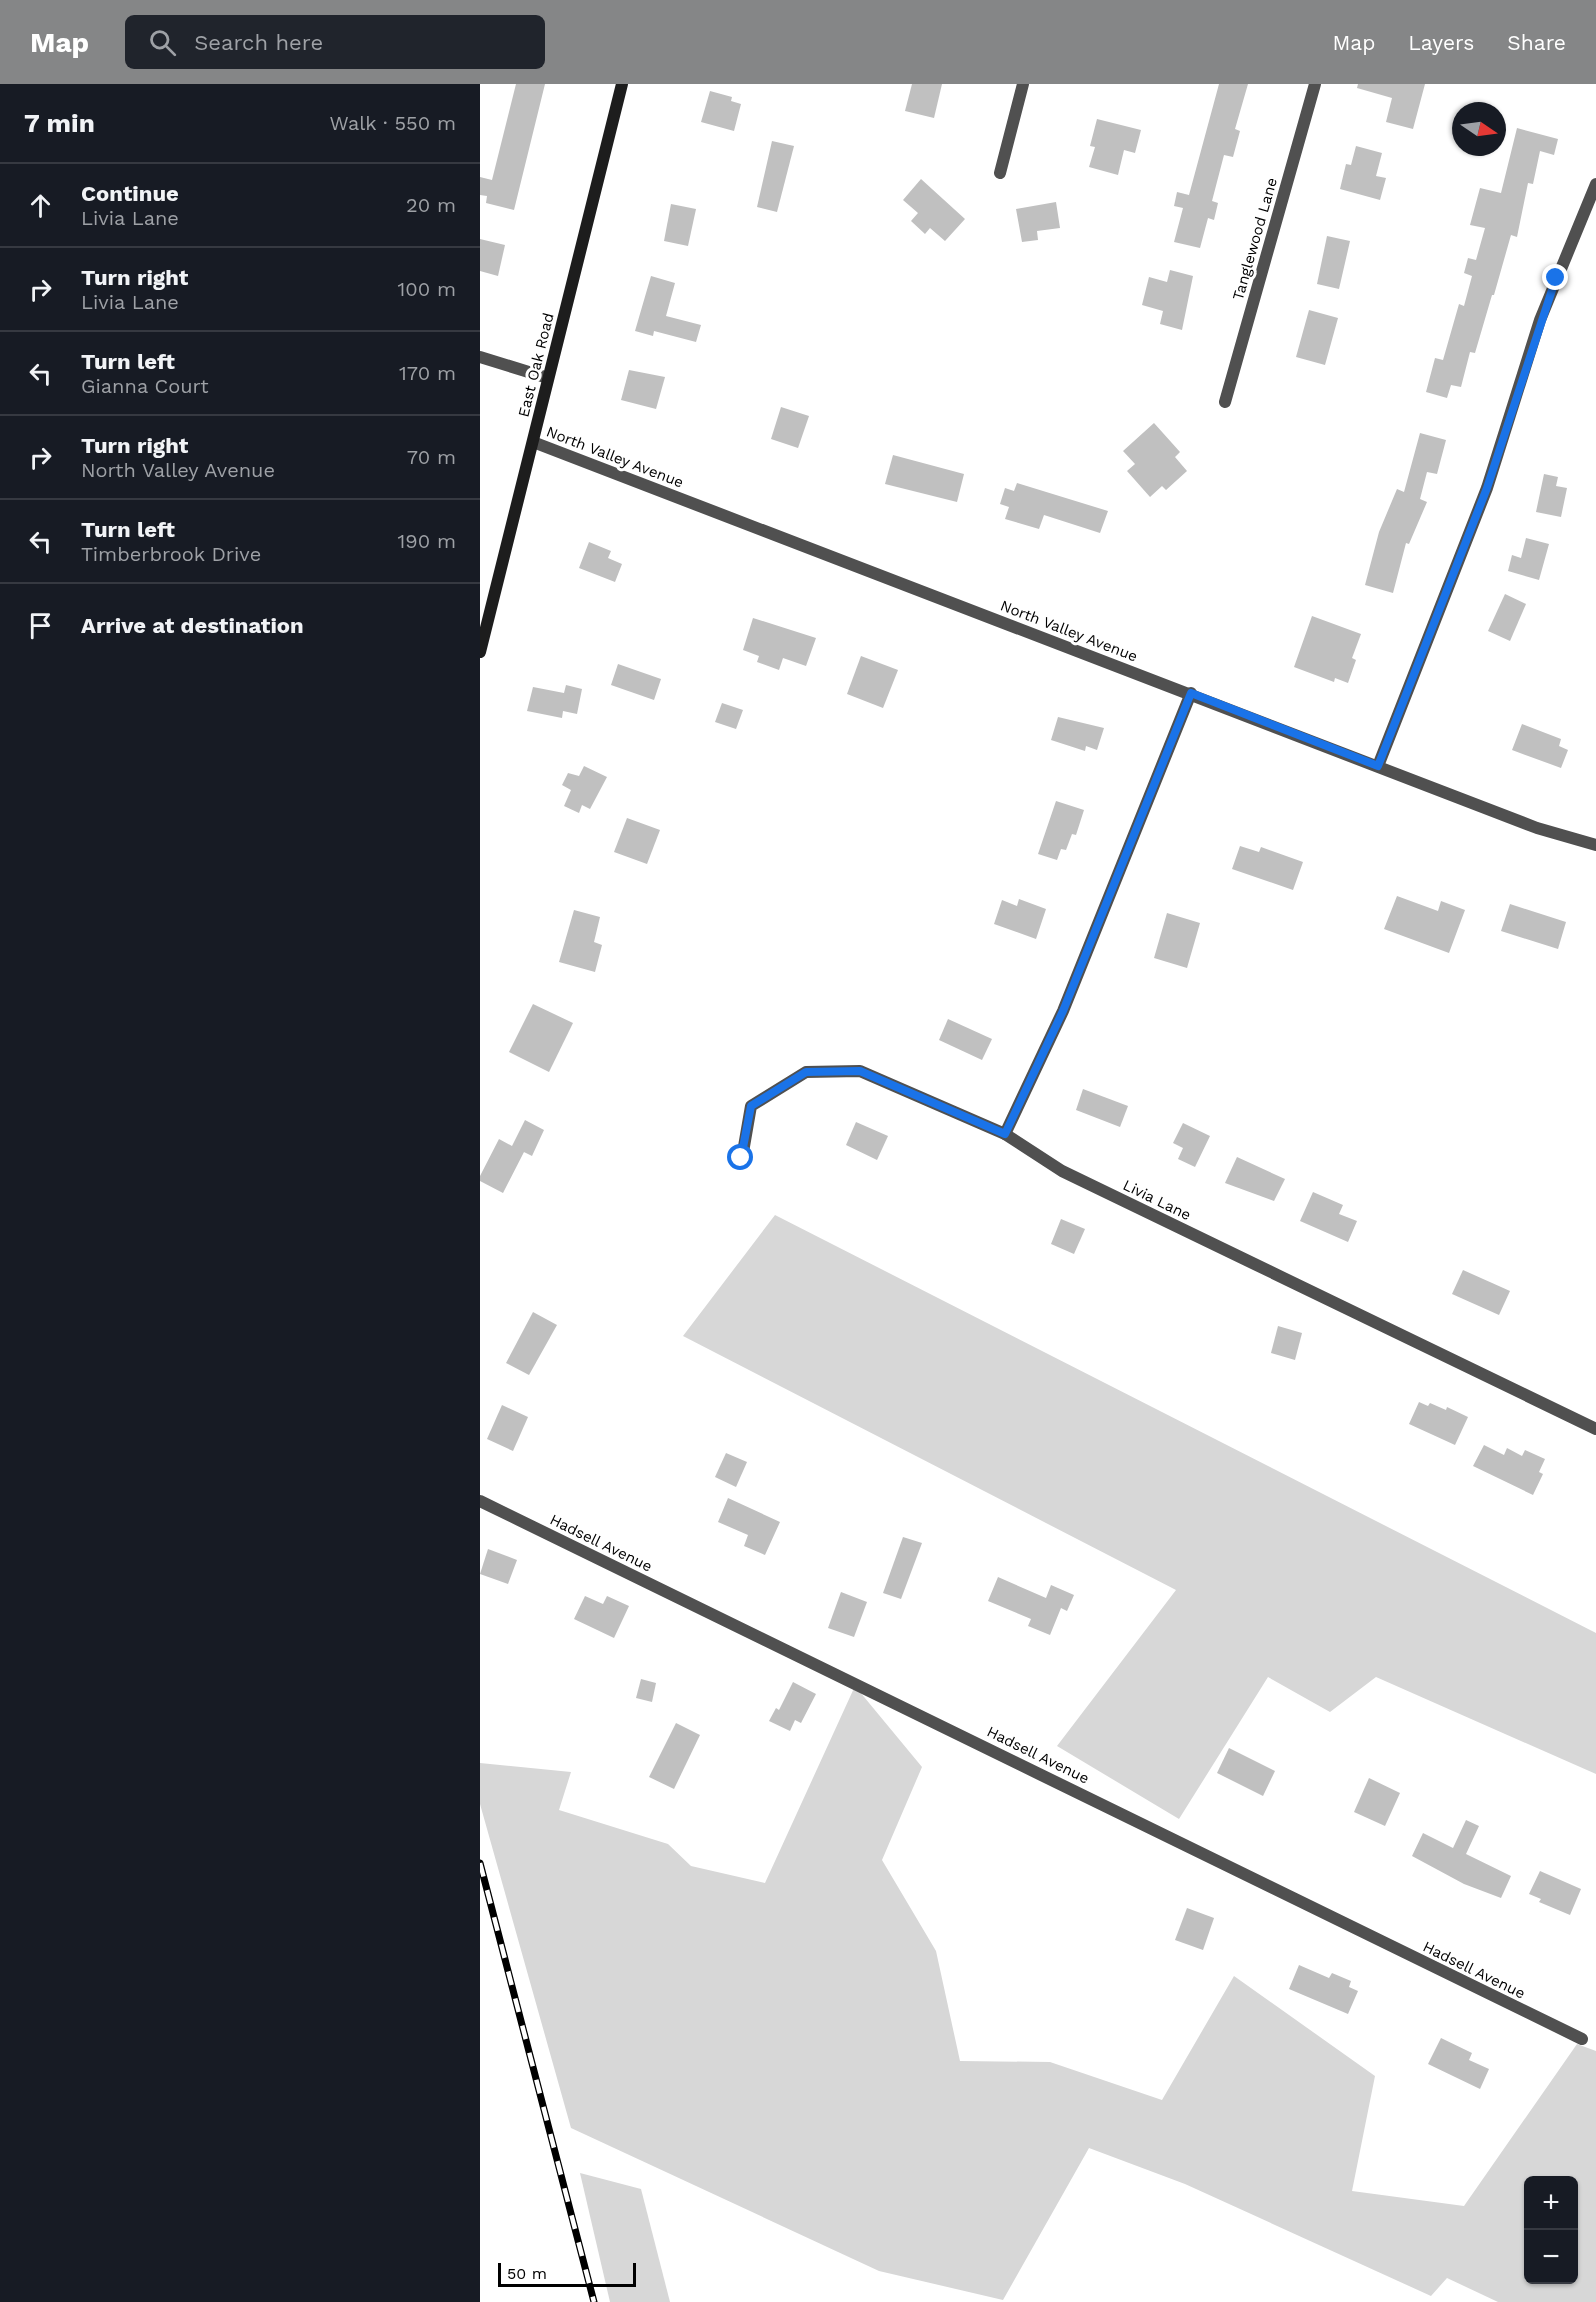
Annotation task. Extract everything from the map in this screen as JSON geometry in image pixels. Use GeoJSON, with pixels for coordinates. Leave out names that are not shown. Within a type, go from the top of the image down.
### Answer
{"type":"FeatureCollection","features":[{"type":"Feature","properties":{"kind":"street","name":"East Oak Road"},"geometry":{"type":"LineString","coordinates":[[480,652],[622,84]]}},
{"type":"Feature","properties":{"kind":"street"},"geometry":{"type":"LineString","coordinates":[[1000,173],[1023,84]]}},
{"type":"Feature","properties":{"kind":"street","name":"Tanglewood Lane"},"geometry":{"type":"LineString","coordinates":[[1225,402],[1315,84]]}},
{"type":"Feature","properties":{"kind":"street"},"geometry":{"type":"LineString","coordinates":[[1378,766],[1487,488],[1544,309],[1596,184]]}},
{"type":"Feature","properties":{"kind":"street"},"geometry":{"type":"LineString","coordinates":[[480,357],[548,378]]}},
{"type":"Feature","properties":{"kind":"street","name":"North Valley Avenue"},"geometry":{"type":"LineString","coordinates":[[532,442],[1191,693],[1537,828],[1596,845]]}},
{"type":"Feature","properties":{"kind":"street"},"geometry":{"type":"LineString","coordinates":[[1005,1134],[1063,1011],[1191,693]]}},
{"type":"Feature","properties":{"kind":"street","name":"Livia Lane"},"geometry":{"type":"LineString","coordinates":[[741,1158],[751,1106],[806,1072],[860,1071],[1005,1134],[1062,1171],[1596,1429]]}},
{"type":"Feature","properties":{"kind":"street","name":"Hadsell Avenue"},"geometry":{"type":"LineString","coordinates":[[480,1501],[1582,2039]]}},
{"type":"Feature","properties":{"kind":"shaded area"},"geometry":{"type":"Polygon","coordinates":[[[775,1215],[1596,1633],[1596,1774],[1376,1677],[1330,1712],[1268,1677],[1179,1819],[1057,1746],[1176,1590],[683,1336],[775,1215]]]}},
{"type":"Feature","properties":{"kind":"shaded area"},"geometry":{"type":"Polygon","coordinates":[[[855,1686],[922,1767],[882,1860],[936,1951],[960,2061],[1050,2062],[1162,2100],[1234,1976],[1375,2076],[1352,2191],[1464,2206],[1577,2044],[1596,2051],[1596,2302],[1498,2302],[1447,2278],[1431,2296],[1185,2184],[1089,2148],[1003,2300],[879,2271],[571,2128],[480,1804],[480,1763],[571,1772],[559,1810],[668,1844],[691,1866],[765,1883],[855,1686]]]}},
{"type":"Feature","properties":{"kind":"shaded area"},"geometry":{"type":"Polygon","coordinates":[[[580,2173],[641,2189],[670,2302],[610,2302],[580,2173]]]}},
{"type":"Feature","properties":{"kind":"building"},"geometry":{"type":"Polygon","coordinates":[[[516,84],[545,84],[514,210],[486,203],[487,196],[480,195],[480,177],[492,180],[516,84]]]}},
{"type":"Feature","properties":{"kind":"building"},"geometry":{"type":"Polygon","coordinates":[[[912,84],[942,84],[934,118],[905,111],[912,84]]]}},
{"type":"Feature","properties":{"kind":"building"},"geometry":{"type":"Polygon","coordinates":[[[1219,84],[1248,84],[1235,129],[1240,131],[1233,157],[1224,155],[1212,201],[1218,203],[1214,220],[1208,218],[1200,248],[1174,242],[1183,208],[1174,206],[1177,192],[1189,195],[1219,84]]]}},
{"type":"Feature","properties":{"kind":"building"},"geometry":{"type":"Polygon","coordinates":[[[1358,84],[1425,84],[1413,129],[1386,122],[1392,98],[1357,88],[1358,84]]]}},
{"type":"Feature","properties":{"kind":"building"},"geometry":{"type":"Polygon","coordinates":[[[710,91],[732,97],[731,101],[741,104],[734,131],[701,122],[710,91]]]}},
{"type":"Feature","properties":{"kind":"building"},"geometry":{"type":"Polygon","coordinates":[[[1097,119],[1141,130],[1135,153],[1124,150],[1118,175],[1089,167],[1095,147],[1090,146],[1097,119]]]}},
{"type":"Feature","properties":{"kind":"building"},"geometry":{"type":"Polygon","coordinates":[[[1517,128],[1558,139],[1554,155],[1540,151],[1533,184],[1528,183],[1517,237],[1511,235],[1475,353],[1470,352],[1461,387],[1451,385],[1447,398],[1426,392],[1435,358],[1443,360],[1459,304],[1464,306],[1472,276],[1464,273],[1468,258],[1476,260],[1485,228],[1470,225],[1480,188],[1501,193],[1517,128]]]}},
{"type":"Feature","properties":{"kind":"building"},"geometry":{"type":"Polygon","coordinates":[[[772,141],[794,146],[777,212],[757,207],[772,141]]]}},
{"type":"Feature","properties":{"kind":"building"},"geometry":{"type":"Polygon","coordinates":[[[1356,146],[1382,153],[1376,176],[1386,178],[1380,200],[1340,189],[1346,164],[1351,165],[1356,146]]]}},
{"type":"Feature","properties":{"kind":"building"},"geometry":{"type":"Polygon","coordinates":[[[921,179],[965,219],[945,241],[930,228],[925,234],[911,221],[918,213],[903,200],[921,179]]]}},
{"type":"Feature","properties":{"kind":"building"},"geometry":{"type":"Polygon","coordinates":[[[1056,202],[1060,228],[1037,231],[1038,240],[1022,242],[1016,209],[1056,202]]]}},
{"type":"Feature","properties":{"kind":"building"},"geometry":{"type":"Polygon","coordinates":[[[671,204],[696,209],[688,246],[664,241],[671,204]]]}},
{"type":"Feature","properties":{"kind":"building"},"geometry":{"type":"Polygon","coordinates":[[[1327,236],[1350,241],[1339,289],[1317,284],[1327,236]]]}},
{"type":"Feature","properties":{"kind":"building"},"geometry":{"type":"Polygon","coordinates":[[[480,239],[505,245],[498,276],[480,271],[480,239]]]}},
{"type":"Feature","properties":{"kind":"building"},"geometry":{"type":"Polygon","coordinates":[[[1170,270],[1193,276],[1182,330],[1160,324],[1163,311],[1142,305],[1149,277],[1167,282],[1170,270]]]}},
{"type":"Feature","properties":{"kind":"building"},"geometry":{"type":"Polygon","coordinates":[[[651,276],[675,283],[666,316],[701,325],[696,342],[654,331],[653,336],[635,331],[651,276]]]}},
{"type":"Feature","properties":{"kind":"building"},"geometry":{"type":"Polygon","coordinates":[[[1309,310],[1338,318],[1325,365],[1296,357],[1309,310]]]}},
{"type":"Feature","properties":{"kind":"building"},"geometry":{"type":"Polygon","coordinates":[[[629,370],[665,377],[656,409],[621,400],[629,370]]]}},
{"type":"Feature","properties":{"kind":"building"},"geometry":{"type":"Polygon","coordinates":[[[781,407],[809,416],[798,448],[771,439],[781,407]]]}},
{"type":"Feature","properties":{"kind":"building"},"geometry":{"type":"Polygon","coordinates":[[[1154,423],[1180,452],[1175,457],[1187,471],[1166,490],[1162,486],[1150,497],[1127,471],[1135,464],[1123,451],[1154,423]]]}},
{"type":"Feature","properties":{"kind":"building"},"geometry":{"type":"Polygon","coordinates":[[[1420,433],[1446,440],[1437,474],[1427,472],[1420,499],[1427,502],[1409,544],[1406,543],[1393,593],[1365,585],[1379,532],[1397,489],[1404,492],[1420,433]]]}},
{"type":"Feature","properties":{"kind":"building"},"geometry":{"type":"Polygon","coordinates":[[[893,455],[964,474],[957,502],[885,484],[893,455]]]}},
{"type":"Feature","properties":{"kind":"building"},"geometry":{"type":"Polygon","coordinates":[[[1544,474],[1558,477],[1556,486],[1567,488],[1561,517],[1536,512],[1544,474]]]}},
{"type":"Feature","properties":{"kind":"building"},"geometry":{"type":"Polygon","coordinates":[[[1017,483],[1108,511],[1100,533],[1044,515],[1039,529],[1005,519],[1009,507],[1000,504],[1005,488],[1014,491],[1017,483]]]}},
{"type":"Feature","properties":{"kind":"building"},"geometry":{"type":"Polygon","coordinates":[[[1526,538],[1549,544],[1539,580],[1508,571],[1512,555],[1521,558],[1526,538]]]}},
{"type":"Feature","properties":{"kind":"building"},"geometry":{"type":"Polygon","coordinates":[[[589,542],[611,551],[608,558],[622,564],[615,582],[579,568],[589,542]]]}},
{"type":"Feature","properties":{"kind":"building"},"geometry":{"type":"Polygon","coordinates":[[[1505,594],[1526,604],[1510,641],[1488,631],[1505,594]]]}},
{"type":"Feature","properties":{"kind":"building"},"geometry":{"type":"Polygon","coordinates":[[[1312,616],[1361,634],[1352,658],[1356,660],[1348,683],[1335,678],[1334,682],[1294,667],[1312,616]]]}},
{"type":"Feature","properties":{"kind":"building"},"geometry":{"type":"Polygon","coordinates":[[[753,618],[816,638],[806,666],[783,658],[779,670],[757,662],[759,656],[743,650],[753,618]]]}},
{"type":"Feature","properties":{"kind":"building"},"geometry":{"type":"Polygon","coordinates":[[[861,656],[898,670],[883,708],[847,694],[861,656]]]}},
{"type":"Feature","properties":{"kind":"building"},"geometry":{"type":"Polygon","coordinates":[[[618,664],[661,679],[654,700],[611,685],[618,664]]]}},
{"type":"Feature","properties":{"kind":"building"},"geometry":{"type":"Polygon","coordinates":[[[566,685],[582,689],[577,714],[563,711],[562,718],[527,711],[533,687],[564,693],[566,685]]]}},
{"type":"Feature","properties":{"kind":"building"},"geometry":{"type":"Polygon","coordinates":[[[722,703],[743,710],[736,729],[715,722],[722,703]]]}},
{"type":"Feature","properties":{"kind":"building"},"geometry":{"type":"Polygon","coordinates":[[[1058,717],[1104,728],[1097,750],[1086,746],[1085,751],[1051,740],[1058,717]]]}},
{"type":"Feature","properties":{"kind":"building"},"geometry":{"type":"Polygon","coordinates":[[[1522,724],[1561,739],[1559,746],[1568,750],[1561,768],[1512,750],[1522,724]]]}},
{"type":"Feature","properties":{"kind":"building"},"geometry":{"type":"Polygon","coordinates":[[[584,766],[607,777],[590,809],[582,805],[579,813],[564,806],[571,790],[562,785],[568,773],[579,776],[584,766]]]}},
{"type":"Feature","properties":{"kind":"building"},"geometry":{"type":"Polygon","coordinates":[[[1056,801],[1084,810],[1076,835],[1072,834],[1066,850],[1061,849],[1057,860],[1038,854],[1056,801]]]}},
{"type":"Feature","properties":{"kind":"building"},"geometry":{"type":"Polygon","coordinates":[[[627,818],[660,830],[647,864],[614,852],[627,818]]]}},
{"type":"Feature","properties":{"kind":"building"},"geometry":{"type":"Polygon","coordinates":[[[1240,846],[1259,852],[1261,847],[1303,862],[1293,890],[1232,869],[1240,846]]]}},
{"type":"Feature","properties":{"kind":"building"},"geometry":{"type":"Polygon","coordinates":[[[1397,896],[1438,911],[1441,901],[1465,910],[1449,953],[1384,929],[1397,896]]]}},
{"type":"Feature","properties":{"kind":"building"},"geometry":{"type":"Polygon","coordinates":[[[1019,899],[1046,909],[1036,939],[994,924],[1002,900],[1017,906],[1019,899]]]}},
{"type":"Feature","properties":{"kind":"building"},"geometry":{"type":"Polygon","coordinates":[[[1510,904],[1566,922],[1558,949],[1501,931],[1510,904]]]}},
{"type":"Feature","properties":{"kind":"building"},"geometry":{"type":"Polygon","coordinates":[[[574,910],[600,917],[594,942],[602,945],[595,972],[559,962],[574,910]]]}},
{"type":"Feature","properties":{"kind":"building"},"geometry":{"type":"Polygon","coordinates":[[[1167,913],[1200,923],[1187,968],[1154,958],[1167,913]]]}},
{"type":"Feature","properties":{"kind":"building"},"geometry":{"type":"Polygon","coordinates":[[[533,1004],[573,1023],[549,1072],[509,1052],[533,1004]]]}},
{"type":"Feature","properties":{"kind":"building"},"geometry":{"type":"Polygon","coordinates":[[[948,1019],[992,1039],[982,1060],[939,1040],[948,1019]]]}},
{"type":"Feature","properties":{"kind":"building"},"geometry":{"type":"Polygon","coordinates":[[[1083,1089],[1128,1106],[1120,1127],[1076,1110],[1083,1089]]]}},
{"type":"Feature","properties":{"kind":"building"},"geometry":{"type":"Polygon","coordinates":[[[525,1120],[544,1130],[532,1156],[524,1152],[503,1193],[480,1181],[480,1176],[499,1139],[512,1146],[525,1120]]]}},
{"type":"Feature","properties":{"kind":"building"},"geometry":{"type":"Polygon","coordinates":[[[856,1122],[888,1136],[877,1160],[846,1145],[856,1122]]]}},
{"type":"Feature","properties":{"kind":"building"},"geometry":{"type":"Polygon","coordinates":[[[1183,1123],[1210,1136],[1195,1167],[1178,1159],[1183,1148],[1173,1143],[1183,1123]]]}},
{"type":"Feature","properties":{"kind":"building"},"geometry":{"type":"Polygon","coordinates":[[[1237,1157],[1285,1179],[1274,1201],[1225,1183],[1237,1157]]]}},
{"type":"Feature","properties":{"kind":"building"},"geometry":{"type":"Polygon","coordinates":[[[1313,1192],[1343,1205],[1339,1214],[1357,1221],[1348,1242],[1300,1221],[1313,1192]]]}},
{"type":"Feature","properties":{"kind":"building"},"geometry":{"type":"Polygon","coordinates":[[[1061,1219],[1085,1229],[1074,1254],[1051,1244],[1061,1219]]]}},
{"type":"Feature","properties":{"kind":"building"},"geometry":{"type":"Polygon","coordinates":[[[1463,1270],[1510,1291],[1499,1315],[1452,1294],[1463,1270]]]}},
{"type":"Feature","properties":{"kind":"building"},"geometry":{"type":"Polygon","coordinates":[[[533,1312],[557,1325],[529,1375],[506,1363],[533,1312]]]}},
{"type":"Feature","properties":{"kind":"building"},"geometry":{"type":"Polygon","coordinates":[[[1278,1326],[1302,1333],[1295,1360],[1271,1353],[1278,1326]]]}},
{"type":"Feature","properties":{"kind":"building"},"geometry":{"type":"Polygon","coordinates":[[[1419,1402],[1428,1406],[1430,1403],[1446,1410],[1447,1407],[1468,1417],[1455,1445],[1409,1424],[1419,1402]]]}},
{"type":"Feature","properties":{"kind":"building"},"geometry":{"type":"Polygon","coordinates":[[[502,1405],[528,1417],[513,1451],[487,1439],[502,1405]]]}},
{"type":"Feature","properties":{"kind":"building"},"geometry":{"type":"Polygon","coordinates":[[[1484,1445],[1504,1455],[1507,1448],[1522,1456],[1525,1450],[1545,1459],[1539,1472],[1543,1474],[1533,1495],[1473,1466],[1484,1445]]]}},
{"type":"Feature","properties":{"kind":"building"},"geometry":{"type":"Polygon","coordinates":[[[726,1453],[747,1462],[736,1487],[715,1477],[726,1453]]]}},
{"type":"Feature","properties":{"kind":"building"},"geometry":{"type":"Polygon","coordinates":[[[728,1498],[780,1522],[765,1555],[744,1546],[748,1535],[718,1522],[728,1498]]]}},
{"type":"Feature","properties":{"kind":"building"},"geometry":{"type":"Polygon","coordinates":[[[903,1537],[922,1543],[901,1599],[883,1593],[903,1537]]]}},
{"type":"Feature","properties":{"kind":"building"},"geometry":{"type":"Polygon","coordinates":[[[488,1549],[517,1560],[508,1584],[480,1574],[488,1549]]]}},
{"type":"Feature","properties":{"kind":"building"},"geometry":{"type":"Polygon","coordinates":[[[998,1577],[1046,1598],[1051,1585],[1074,1595],[1067,1611],[1061,1608],[1050,1635],[1028,1626],[1031,1619],[988,1601],[998,1577]]]}},
{"type":"Feature","properties":{"kind":"building"},"geometry":{"type":"Polygon","coordinates":[[[841,1592],[867,1602],[854,1637],[828,1628],[841,1592]]]}},
{"type":"Feature","properties":{"kind":"building"},"geometry":{"type":"Polygon","coordinates":[[[585,1596],[603,1604],[607,1596],[629,1606],[614,1638],[574,1619],[585,1596]]]}},
{"type":"Feature","properties":{"kind":"building"},"geometry":{"type":"Polygon","coordinates":[[[641,1679],[656,1683],[652,1702],[636,1698],[641,1679]]]}},
{"type":"Feature","properties":{"kind":"building"},"geometry":{"type":"Polygon","coordinates":[[[793,1682],[816,1694],[801,1723],[795,1720],[790,1731],[769,1721],[776,1708],[779,1710],[793,1682]]]}},
{"type":"Feature","properties":{"kind":"building"},"geometry":{"type":"Polygon","coordinates":[[[676,1723],[700,1735],[674,1789],[649,1777],[676,1723]]]}},
{"type":"Feature","properties":{"kind":"building"},"geometry":{"type":"Polygon","coordinates":[[[1229,1748],[1275,1771],[1263,1796],[1217,1773],[1229,1748]]]}},
{"type":"Feature","properties":{"kind":"building"},"geometry":{"type":"Polygon","coordinates":[[[1369,1778],[1400,1793],[1385,1826],[1354,1812],[1369,1778]]]}},
{"type":"Feature","properties":{"kind":"building"},"geometry":{"type":"Polygon","coordinates":[[[1466,1820],[1479,1826],[1466,1854],[1511,1876],[1501,1898],[1464,1884],[1412,1856],[1423,1833],[1453,1848],[1466,1820]]]}},
{"type":"Feature","properties":{"kind":"building"},"geometry":{"type":"Polygon","coordinates":[[[1540,1871],[1581,1889],[1570,1915],[1539,1902],[1541,1899],[1529,1894],[1540,1871]]]}},
{"type":"Feature","properties":{"kind":"building"},"geometry":{"type":"Polygon","coordinates":[[[1187,1908],[1214,1918],[1203,1950],[1175,1940],[1187,1908]]]}},
{"type":"Feature","properties":{"kind":"building"},"geometry":{"type":"Polygon","coordinates":[[[1299,1965],[1329,1978],[1332,1973],[1351,1981],[1349,1987],[1358,1991],[1348,2014],[1289,1989],[1299,1965]]]}},
{"type":"Feature","properties":{"kind":"building"},"geometry":{"type":"Polygon","coordinates":[[[1441,2038],[1472,2053],[1469,2060],[1489,2069],[1480,2089],[1428,2064],[1441,2038]]]}},
{"type":"Feature","properties":{"kind":"railway"},"geometry":{"type":"LineString","coordinates":[[480,1863],[594,2302]]}},
{"type":"Feature","properties":{"kind":"route"},"geometry":{"type":"LineString","coordinates":[[741,1158],[751,1106],[806,1072],[860,1071],[1005,1134],[1063,1011],[1191,693],[1378,766],[1487,488],[1540,320],[1556,278]]}}]}
